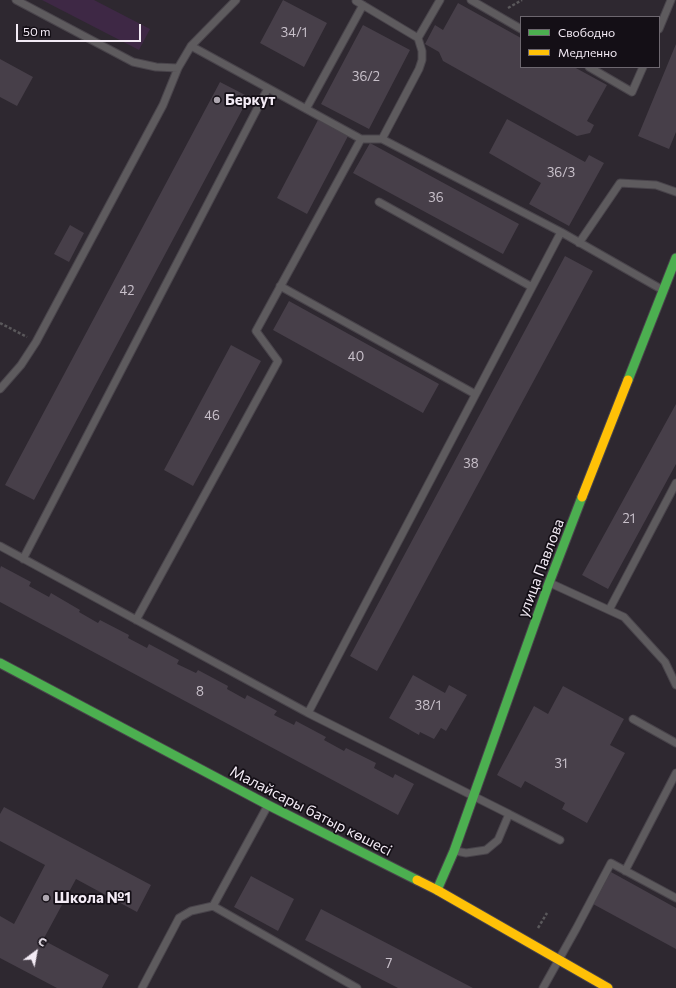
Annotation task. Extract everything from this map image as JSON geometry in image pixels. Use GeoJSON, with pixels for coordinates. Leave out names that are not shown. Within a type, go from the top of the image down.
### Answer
{"type":"FeatureCollection","features":[{"type":"Feature","properties":{"kind":"street","name":"улица Павлова"},"geometry":{"type":"LineString","coordinates":[[437,890],[454,851],[549,583],[676,261]]}},
{"type":"Feature","properties":{"kind":"street","name":"Малайсары батыр көшесі"},"geometry":{"type":"LineString","coordinates":[[0,663],[268,805],[437,890],[608,988]]}},
{"type":"Feature","properties":{"kind":"lane"},"geometry":{"type":"LineString","coordinates":[[16,0],[133,62],[156,67],[178,68]]}},
{"type":"Feature","properties":{"kind":"lane"},"geometry":{"type":"LineString","coordinates":[[0,389],[21,365],[36,342],[163,104],[178,68],[191,46],[236,0]]}},
{"type":"Feature","properties":{"kind":"lane"},"geometry":{"type":"LineString","coordinates":[[418,38],[440,0]]}},
{"type":"Feature","properties":{"kind":"lane"},"geometry":{"type":"LineString","coordinates":[[471,0],[520,28]]}},
{"type":"Feature","properties":{"kind":"lane"},"geometry":{"type":"LineString","coordinates":[[660,26],[671,0]]}},
{"type":"Feature","properties":{"kind":"lane"},"geometry":{"type":"LineString","coordinates":[[306,109],[358,2],[418,38],[422,51],[422,60],[419,68],[382,139]]}},
{"type":"Feature","properties":{"kind":"lane"},"geometry":{"type":"LineString","coordinates":[[191,46],[361,139],[382,139],[560,232],[664,290]]}},
{"type":"Feature","properties":{"kind":"lane"},"geometry":{"type":"LineString","coordinates":[[591,68],[632,92],[643,68]]}},
{"type":"Feature","properties":{"kind":"lane"},"geometry":{"type":"LineString","coordinates":[[23,559],[268,88]]}},
{"type":"Feature","properties":{"kind":"lane"},"geometry":{"type":"LineString","coordinates":[[136,620],[278,361],[256,331],[361,139]]}},
{"type":"Feature","properties":{"kind":"lane"},"geometry":{"type":"LineString","coordinates":[[579,243],[620,183],[656,184],[676,192]]}},
{"type":"Feature","properties":{"kind":"lane"},"geometry":{"type":"LineString","coordinates":[[379,202],[532,287]]}},
{"type":"Feature","properties":{"kind":"lane"},"geometry":{"type":"LineString","coordinates":[[308,713],[560,232]]}},
{"type":"Feature","properties":{"kind":"lane"},"geometry":{"type":"LineString","coordinates":[[280,286],[475,394]]}},
{"type":"Feature","properties":{"kind":"lane"},"geometry":{"type":"LineString","coordinates":[[609,610],[676,483]]}},
{"type":"Feature","properties":{"kind":"lane"},"geometry":{"type":"LineString","coordinates":[[0,546],[308,713],[560,840]]}},
{"type":"Feature","properties":{"kind":"lane"},"geometry":{"type":"LineString","coordinates":[[549,583],[624,617],[666,662],[676,685]]}},
{"type":"Feature","properties":{"kind":"lane"},"geometry":{"type":"LineString","coordinates":[[633,720],[676,743]]}},
{"type":"Feature","properties":{"kind":"lane"},"geometry":{"type":"LineString","coordinates":[[625,871],[676,773]]}},
{"type":"Feature","properties":{"kind":"lane"},"geometry":{"type":"LineString","coordinates":[[213,906],[268,805]]}},
{"type":"Feature","properties":{"kind":"lane"},"geometry":{"type":"LineString","coordinates":[[454,851],[466,853],[486,850],[498,840],[509,814]]}},
{"type":"Feature","properties":{"kind":"lane"},"geometry":{"type":"LineString","coordinates":[[542,988],[559,960],[611,863],[676,898]]}},
{"type":"Feature","properties":{"kind":"lane"},"geometry":{"type":"LineString","coordinates":[[142,988],[179,918],[191,910],[213,906],[357,988]]}},
{"type":"Feature","properties":{"kind":"path"},"geometry":{"type":"LineString","coordinates":[[0,323],[36,342]]}},
{"type":"Feature","properties":{"kind":"shaded area"},"geometry":{"type":"Polygon","coordinates":[[[42,0],[94,0],[150,29],[139,50],[42,0]]]}},
{"type":"Feature","properties":{"kind":"building"},"geometry":{"type":"Polygon","coordinates":[[[283,0],[327,23],[304,67],[260,43],[283,0]]]}},
{"type":"Feature","properties":{"kind":"building"},"geometry":{"type":"Polygon","coordinates":[[[458,3],[520,37],[520,68],[576,68],[607,85],[587,121],[594,125],[590,133],[577,136],[443,61],[439,52],[425,44],[435,25],[443,30],[458,3]]]}},
{"type":"Feature","properties":{"kind":"building"},"geometry":{"type":"Polygon","coordinates":[[[363,25],[410,50],[369,129],[321,104],[363,25]]]}},
{"type":"Feature","properties":{"kind":"building"},"geometry":{"type":"Polygon","coordinates":[[[676,44],[676,132],[669,149],[638,136],[676,44]]]}},
{"type":"Feature","properties":{"kind":"building"},"geometry":{"type":"Polygon","coordinates":[[[0,59],[33,77],[17,106],[0,97],[0,59]]]}},
{"type":"Feature","properties":{"kind":"building"},"geometry":{"type":"Polygon","coordinates":[[[220,82],[249,97],[34,500],[5,485],[220,82]]]}},
{"type":"Feature","properties":{"kind":"building"},"geometry":{"type":"Polygon","coordinates":[[[507,119],[585,162],[589,155],[604,163],[569,226],[529,204],[541,183],[489,153],[507,119]]]}},
{"type":"Feature","properties":{"kind":"building"},"geometry":{"type":"Polygon","coordinates":[[[318,120],[348,136],[307,214],[277,198],[318,120]]]}},
{"type":"Feature","properties":{"kind":"building"},"geometry":{"type":"Polygon","coordinates":[[[370,143],[519,224],[503,254],[353,173],[370,143]]]}},
{"type":"Feature","properties":{"kind":"building"},"geometry":{"type":"Polygon","coordinates":[[[70,225],[84,233],[69,262],[54,254],[70,225]]]}},
{"type":"Feature","properties":{"kind":"building"},"geometry":{"type":"Polygon","coordinates":[[[565,256],[593,271],[377,671],[350,656],[565,256]]]}},
{"type":"Feature","properties":{"kind":"building"},"geometry":{"type":"Polygon","coordinates":[[[289,301],[439,384],[423,413],[273,330],[289,301]]]}},
{"type":"Feature","properties":{"kind":"building"},"geometry":{"type":"Polygon","coordinates":[[[231,345],[261,361],[193,486],[164,470],[231,345]]]}},
{"type":"Feature","properties":{"kind":"building"},"geometry":{"type":"Polygon","coordinates":[[[676,404],[676,464],[608,589],[582,575],[676,404]]]}},
{"type":"Feature","properties":{"kind":"building"},"geometry":{"type":"Polygon","coordinates":[[[1,566],[31,582],[29,586],[49,597],[51,593],[80,610],[79,612],[98,623],[100,620],[129,635],[128,638],[147,648],[149,644],[179,660],[177,664],[196,673],[198,670],[228,686],[227,689],[245,699],[247,695],[277,711],[274,715],[294,725],[296,721],[326,737],[324,740],[344,751],[346,748],[376,763],[374,768],[393,778],[395,774],[414,784],[398,815],[0,602],[1,566]]]}},
{"type":"Feature","properties":{"kind":"building"},"geometry":{"type":"Polygon","coordinates":[[[413,675],[445,693],[449,685],[467,695],[446,731],[441,728],[434,739],[420,732],[419,735],[389,718],[413,675]]]}},
{"type":"Feature","properties":{"kind":"building"},"geometry":{"type":"Polygon","coordinates":[[[563,686],[624,719],[610,745],[625,753],[587,823],[562,809],[565,803],[525,781],[521,788],[497,775],[534,706],[548,714],[563,686]]]}},
{"type":"Feature","properties":{"kind":"building","name":"Школа №1"},"geometry":{"type":"Polygon","coordinates":[[[4,807],[151,885],[137,912],[76,879],[43,940],[109,975],[102,988],[57,988],[0,958],[0,916],[14,924],[45,865],[0,841],[0,814],[4,807]]]}},
{"type":"Feature","properties":{"kind":"building"},"geometry":{"type":"Polygon","coordinates":[[[611,872],[676,908],[676,949],[593,904],[611,872]]]}},
{"type":"Feature","properties":{"kind":"building"},"geometry":{"type":"Polygon","coordinates":[[[251,876],[294,899],[278,931],[234,907],[251,876]]]}},
{"type":"Feature","properties":{"kind":"building"},"geometry":{"type":"Polygon","coordinates":[[[321,909],[473,988],[398,988],[305,940],[321,909]]]}},
{"type":"Feature","properties":{"kind":"traffic: fast"},"geometry":{"type":"LineString","coordinates":[[628,380],[676,258]]}},
{"type":"Feature","properties":{"kind":"traffic: fast"},"geometry":{"type":"LineString","coordinates":[[437,890],[454,851],[549,583],[582,497]]}},
{"type":"Feature","properties":{"kind":"traffic: fast"},"geometry":{"type":"LineString","coordinates":[[0,663],[268,805],[417,880]]}},
{"type":"Feature","properties":{"kind":"traffic: slow"},"geometry":{"type":"LineString","coordinates":[[582,497],[628,380]]}},
{"type":"Feature","properties":{"kind":"traffic: slow"},"geometry":{"type":"LineString","coordinates":[[417,880],[608,988]]}},
{"type":"Feature","properties":{"kind":"place","name":"Беркут"},"geometry":{"type":"Point","coordinates":[217,100]}},
{"type":"Feature","properties":{"kind":"place","name":"Школа №1"},"geometry":{"type":"Point","coordinates":[46,898]}}]}
